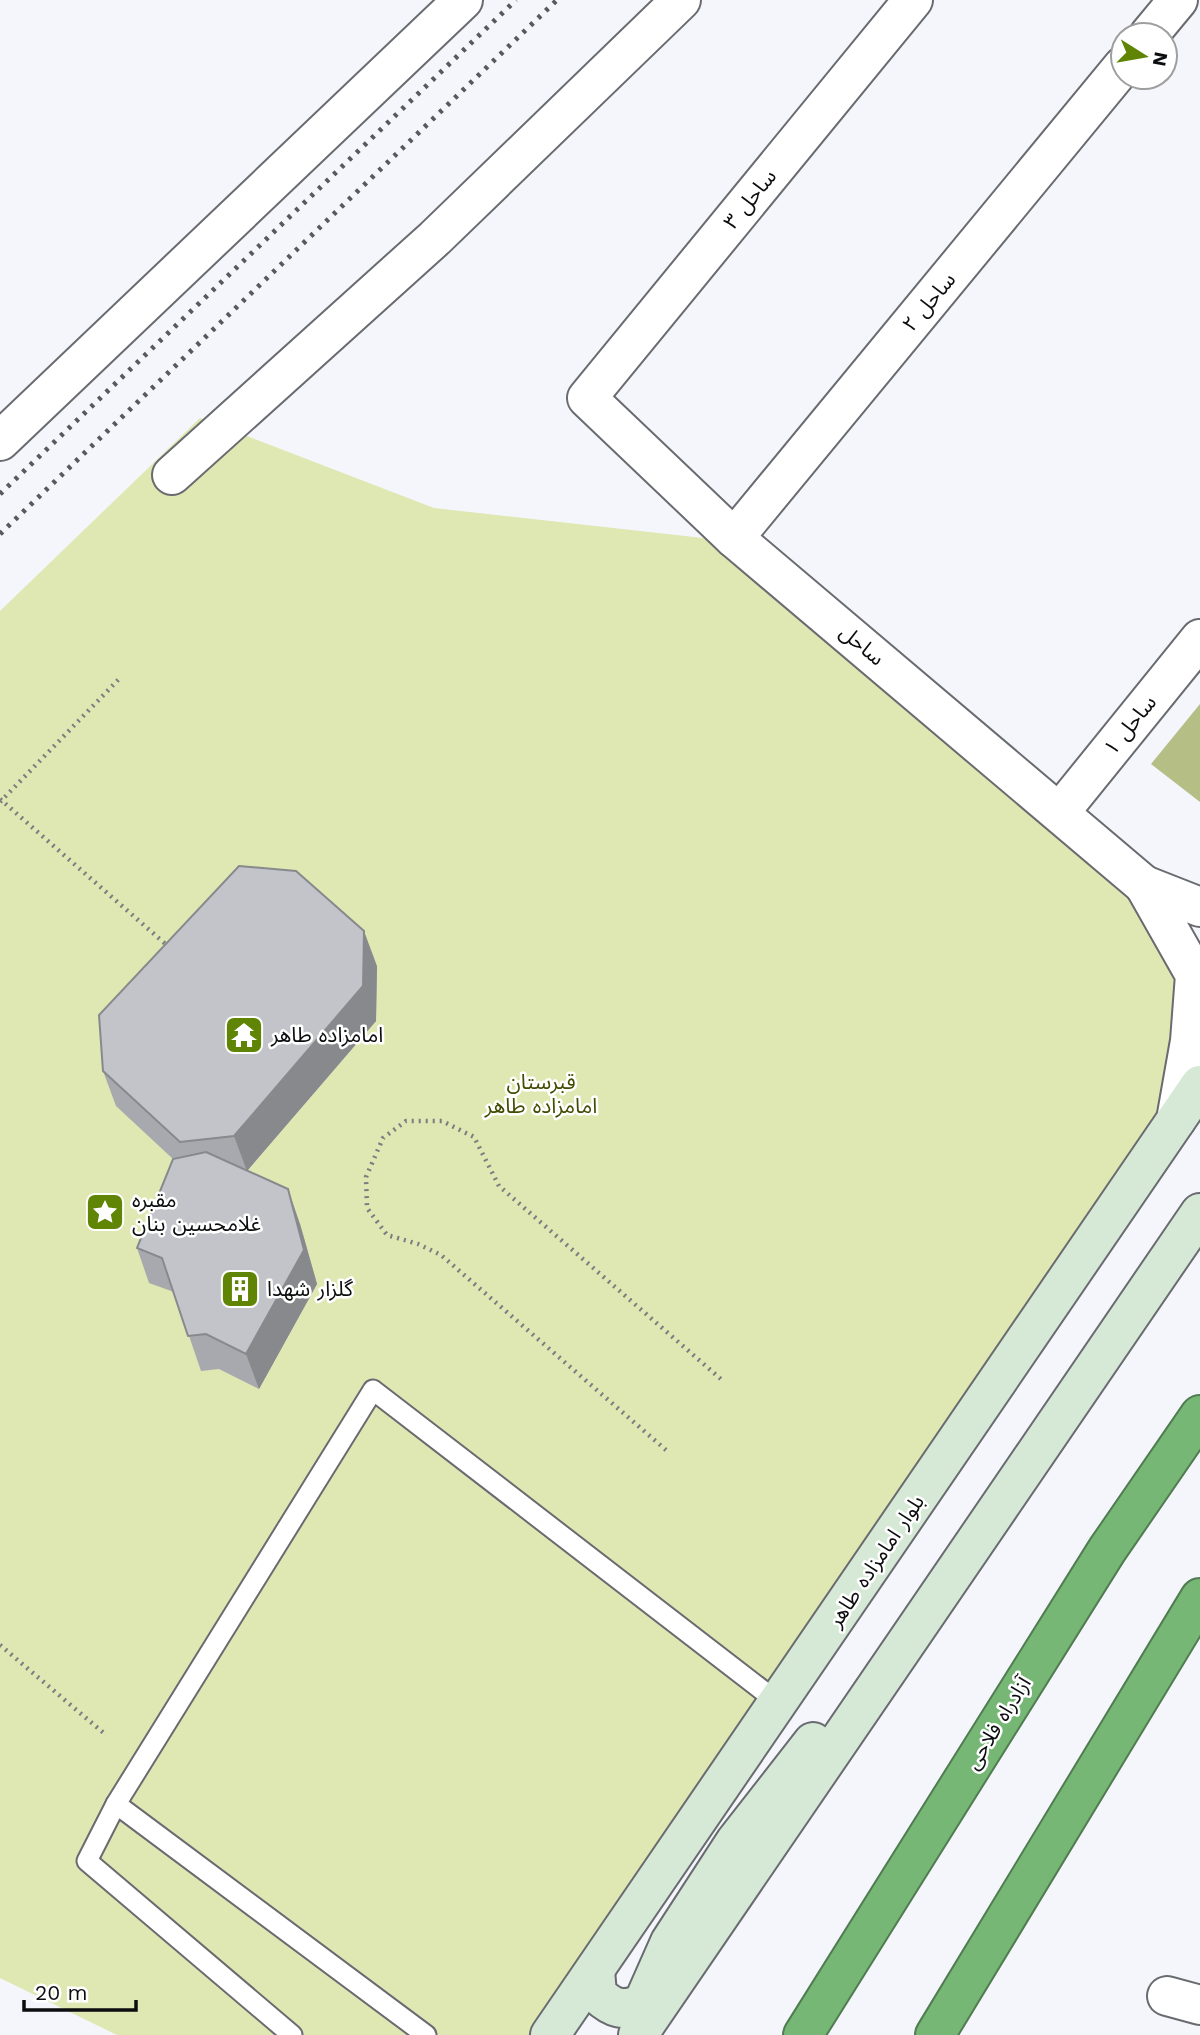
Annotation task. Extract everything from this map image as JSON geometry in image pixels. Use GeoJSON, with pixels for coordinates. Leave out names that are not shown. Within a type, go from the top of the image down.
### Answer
{"type":"FeatureCollection","features":[{"type":"Feature","properties":{"kind":"highway","name":"آزادراه فلاحی"},"geometry":{"type":"LineString","coordinates":[[803,2035],[1107,1550],[1200,1415]]}},
{"type":"Feature","properties":{"kind":"highway"},"geometry":{"type":"LineString","coordinates":[[935,2035],[1200,1598]]}},
{"type":"Feature","properties":{"kind":"main road","name":"بلوار امامزاده طاهر"},"geometry":{"type":"LineString","coordinates":[[550,2035],[1200,1085]]}},
{"type":"Feature","properties":{"kind":"main road"},"geometry":{"type":"LineString","coordinates":[[638,2035],[1200,1213]]}},
{"type":"Feature","properties":{"kind":"main road"},"geometry":{"type":"LineString","coordinates":[[595,1970],[597,1994],[611,2007],[627,2010],[643,2003],[670,1942],[735,1842],[777,1785],[817,1738],[864,1706]]}},
{"type":"Feature","properties":{"kind":"street"},"geometry":{"type":"LineString","coordinates":[[0,442],[463,0]]}},
{"type":"Feature","properties":{"kind":"street"},"geometry":{"type":"LineString","coordinates":[[172,475],[435,238],[681,0]]}},
{"type":"Feature","properties":{"kind":"street","name":"ساحل ۳"},"geometry":{"type":"LineString","coordinates":[[587,398],[913,0]]}},
{"type":"Feature","properties":{"kind":"street"},"geometry":{"type":"LineString","coordinates":[[1161,21],[1178,0]]}},
{"type":"Feature","properties":{"kind":"street","name":"ساحل ۲"},"geometry":{"type":"LineString","coordinates":[[734,538],[1109,83]]}},
{"type":"Feature","properties":{"kind":"street","name":"ساحل"},"geometry":{"type":"LineString","coordinates":[[587,398],[734,538],[1144,886]]}},
{"type":"Feature","properties":{"kind":"street","name":"ساحل ۱"},"geometry":{"type":"LineString","coordinates":[[1060,812],[1200,639]]}},
{"type":"Feature","properties":{"kind":"street"},"geometry":{"type":"LineString","coordinates":[[1144,886],[1200,907]]}},
{"type":"Feature","properties":{"kind":"street"},"geometry":{"type":"LineString","coordinates":[[1144,886],[1195,975],[1190,1041],[1175,1120]]}},
{"type":"Feature","properties":{"kind":"lane"},"geometry":{"type":"LineString","coordinates":[[292,2035],[87,1861],[116,1804],[373,1390],[779,1703]]}},
{"type":"Feature","properties":{"kind":"lane"},"geometry":{"type":"LineString","coordinates":[[116,1804],[426,2035]]}},
{"type":"Feature","properties":{"kind":"path"},"geometry":{"type":"LineString","coordinates":[[119,679],[0,801],[179,955]]}},
{"type":"Feature","properties":{"kind":"path"},"geometry":{"type":"LineString","coordinates":[[666,1450],[441,1255],[418,1244],[387,1235],[367,1208],[366,1177],[383,1138],[406,1121],[442,1121],[474,1137],[499,1186],[722,1380]]}},
{"type":"Feature","properties":{"kind":"path"},"geometry":{"type":"LineString","coordinates":[[0,1645],[106,1735]]}},
{"type":"Feature","properties":{"kind":"green space","name":"قبرستان امامزاده طاهر"},"geometry":{"type":"Polygon","coordinates":[[[200,418],[434,508],[712,539],[1144,885],[1195,975],[1176,1120],[549,2035],[117,2035],[0,1978],[0,611],[200,418]]]}},
{"type":"Feature","properties":{"kind":"green space"},"geometry":{"type":"Polygon","coordinates":[[[1200,704],[1200,802],[1151,764],[1200,704]]]}},
{"type":"Feature","properties":{"kind":"building","name":"امامزاده طاهر"},"geometry":{"type":"Polygon","coordinates":[[[239,866],[296,871],[364,931],[363,986],[234,1136],[180,1142],[103,1071],[99,1015],[239,866]]]}},
{"type":"Feature","properties":{"kind":"building","name":"گلزار شهدا"},"geometry":{"type":"Polygon","coordinates":[[[206,1152],[288,1189],[304,1250],[246,1354],[206,1334],[188,1336],[162,1258],[137,1248],[173,1159],[206,1152]]]}},
{"type":"Feature","properties":{"kind":"railway"},"geometry":{"type":"LineString","coordinates":[[0,494],[516,0]]}},
{"type":"Feature","properties":{"kind":"railway"},"geometry":{"type":"LineString","coordinates":[[0,534],[557,0]]}},
{"type":"Feature","properties":{"kind":"place","name":"امامزاده طاهر"},"geometry":{"type":"Point","coordinates":[244,1035]}},
{"type":"Feature","properties":{"kind":"place","name":"مقبره غلامحسین بنان"},"geometry":{"type":"Point","coordinates":[105,1212]}},
{"type":"Feature","properties":{"kind":"place","name":"گلزار شهدا"},"geometry":{"type":"Point","coordinates":[240,1289]}}]}
